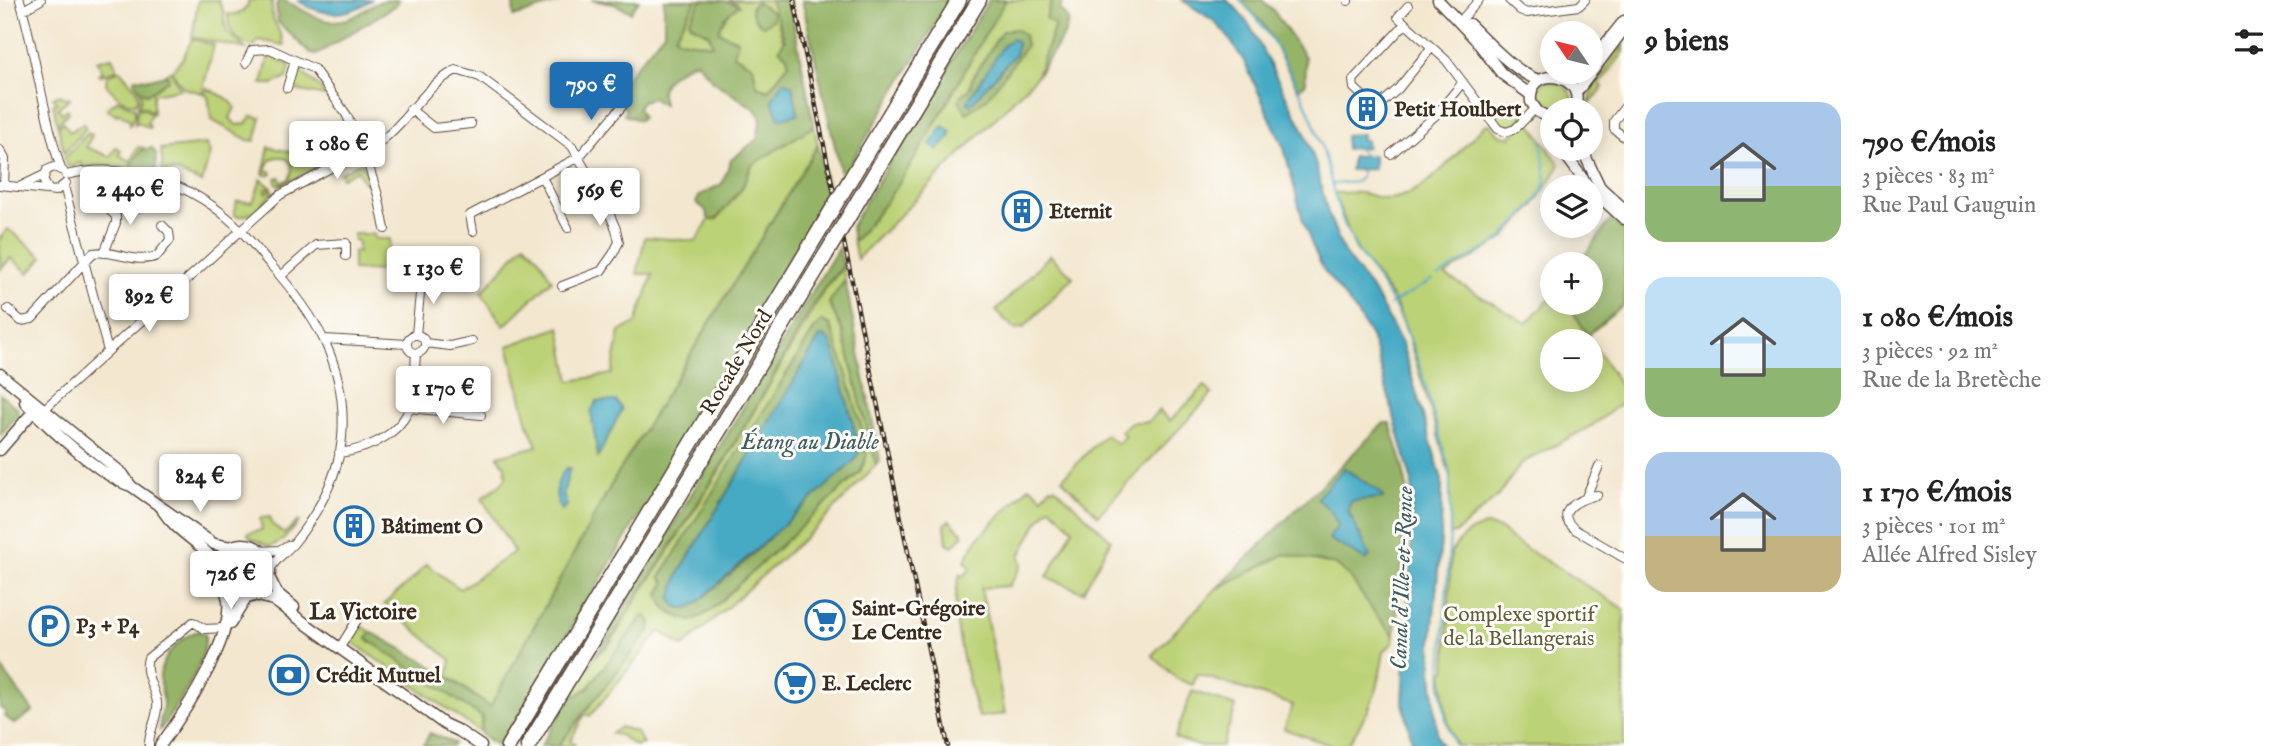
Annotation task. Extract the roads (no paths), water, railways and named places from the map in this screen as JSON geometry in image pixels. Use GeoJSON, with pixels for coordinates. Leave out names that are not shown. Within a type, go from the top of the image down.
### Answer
{"type":"FeatureCollection","features":[{"type":"Feature","properties":{"kind":"highway","name":"Rocade Nord"},"geometry":{"type":"LineString","coordinates":[[508,746],[959,0]]}},
{"type":"Feature","properties":{"kind":"highway","name":"Rocade Nord"},"geometry":{"type":"LineString","coordinates":[[528,746],[979,0]]}},
{"type":"Feature","properties":{"kind":"main road"},"geometry":{"type":"LineString","coordinates":[[1441,3],[1463,18],[1528,76],[1539,80],[1531,94]]}},
{"type":"Feature","properties":{"kind":"main road"},"geometry":{"type":"LineString","coordinates":[[1441,3],[1502,74],[1531,94],[1535,109],[1540,113]]}},
{"type":"Feature","properties":{"kind":"main road"},"geometry":{"type":"LineString","coordinates":[[1603,47],[1624,21]]}},
{"type":"Feature","properties":{"kind":"main road"},"geometry":{"type":"LineString","coordinates":[[1575,98],[1576,93],[1624,30]]}},
{"type":"Feature","properties":{"kind":"main road"},"geometry":{"type":"LineString","coordinates":[[1568,84],[1576,93]]}},
{"type":"Feature","properties":{"kind":"main road"},"geometry":{"type":"LineString","coordinates":[[1588,161],[1600,187],[1624,209]]}},
{"type":"Feature","properties":{"kind":"main road"},"geometry":{"type":"LineString","coordinates":[[1603,200],[1624,219]]}},
{"type":"Feature","properties":{"kind":"main road"},"geometry":{"type":"LineString","coordinates":[[0,374],[92,464],[118,482],[131,486],[214,544],[231,547],[246,544],[261,551],[267,560],[269,574],[277,593],[283,599],[447,718],[458,730]]}},
{"type":"Feature","properties":{"kind":"main road"},"geometry":{"type":"LineString","coordinates":[[0,382],[38,410]]}},
{"type":"Feature","properties":{"kind":"main road"},"geometry":{"type":"LineString","coordinates":[[0,450],[38,410]]}},
{"type":"Feature","properties":{"kind":"main road"},"geometry":{"type":"LineString","coordinates":[[162,509],[168,519],[208,552],[218,564]]}},
{"type":"Feature","properties":{"kind":"main road"},"geometry":{"type":"LineString","coordinates":[[163,746],[198,688],[225,628],[229,603],[217,578],[218,564],[223,554],[231,547]]}},
{"type":"Feature","properties":{"kind":"main road"},"geometry":{"type":"LineString","coordinates":[[163,746],[202,690],[234,614],[251,596],[264,588],[269,574]]}},
{"type":"Feature","properties":{"kind":"main road"},"geometry":{"type":"LineString","coordinates":[[225,590],[237,597],[251,596],[273,600],[444,724],[481,746]]}},
{"type":"Feature","properties":{"kind":"street"},"geometry":{"type":"LineString","coordinates":[[20,0],[31,38],[54,147],[63,172],[68,208],[108,351]]}},
{"type":"Feature","properties":{"kind":"street"},"geometry":{"type":"LineString","coordinates":[[23,10],[41,0]]}},
{"type":"Feature","properties":{"kind":"street"},"geometry":{"type":"LineString","coordinates":[[1463,18],[1479,0]]}},
{"type":"Feature","properties":{"kind":"street"},"geometry":{"type":"LineString","coordinates":[[1509,0],[1527,13],[1579,6],[1585,0]]}},
{"type":"Feature","properties":{"kind":"street"},"geometry":{"type":"LineString","coordinates":[[1408,6],[1398,17],[1446,60],[1502,131],[1510,132],[1515,129],[1535,109]]}},
{"type":"Feature","properties":{"kind":"street"},"geometry":{"type":"LineString","coordinates":[[1376,108],[1354,88],[1353,80],[1405,24]]}},
{"type":"Feature","properties":{"kind":"street"},"geometry":{"type":"LineString","coordinates":[[1366,117],[1404,82],[1431,48]]}},
{"type":"Feature","properties":{"kind":"street"},"geometry":{"type":"LineString","coordinates":[[246,63],[252,50],[270,49],[314,69],[346,114],[364,152],[379,195],[385,229]]}},
{"type":"Feature","properties":{"kind":"street"},"geometry":{"type":"LineString","coordinates":[[287,89],[295,60]]}},
{"type":"Feature","properties":{"kind":"street"},"geometry":{"type":"LineString","coordinates":[[38,410],[108,351],[280,195],[364,152],[391,133],[437,80],[456,70],[480,77],[572,146],[607,208],[619,242],[601,271],[562,286]]}},
{"type":"Feature","properties":{"kind":"street"},"geometry":{"type":"LineString","coordinates":[[1391,154],[1436,116],[1463,82]]}},
{"type":"Feature","properties":{"kind":"street"},"geometry":{"type":"LineString","coordinates":[[473,231],[470,215],[579,157],[624,104]]}},
{"type":"Feature","properties":{"kind":"street"},"geometry":{"type":"LineString","coordinates":[[1624,108],[1614,121],[1614,129],[1624,136]]}},
{"type":"Feature","properties":{"kind":"street"},"geometry":{"type":"LineString","coordinates":[[410,109],[434,128],[471,124]]}},
{"type":"Feature","properties":{"kind":"street"},"geometry":{"type":"LineString","coordinates":[[54,147],[44,183],[68,208]]}},
{"type":"Feature","properties":{"kind":"street"},"geometry":{"type":"LineString","coordinates":[[0,150],[5,159],[2,185],[51,190],[64,186]]}},
{"type":"Feature","properties":{"kind":"street"},"geometry":{"type":"LineString","coordinates":[[22,186],[46,172],[113,172],[160,179],[208,202],[225,215],[301,300],[325,340],[332,359],[342,400],[342,429],[339,453],[326,494],[301,534],[269,574]]}},
{"type":"Feature","properties":{"kind":"street"},"geometry":{"type":"LineString","coordinates":[[542,177],[568,228]]}},
{"type":"Feature","properties":{"kind":"street"},"geometry":{"type":"LineString","coordinates":[[103,253],[116,223],[116,216],[108,209]]}},
{"type":"Feature","properties":{"kind":"street"},"geometry":{"type":"LineString","coordinates":[[8,309],[21,321],[32,319],[93,253],[139,259],[157,257],[170,240],[169,232],[162,225]]}},
{"type":"Feature","properties":{"kind":"street"},"geometry":{"type":"LineString","coordinates":[[281,276],[310,249],[321,243],[346,243],[346,256]]}},
{"type":"Feature","properties":{"kind":"street"},"geometry":{"type":"LineString","coordinates":[[416,334],[422,274]]}},
{"type":"Feature","properties":{"kind":"street"},"geometry":{"type":"LineString","coordinates":[[416,334],[424,339],[425,343]]}},
{"type":"Feature","properties":{"kind":"street"},"geometry":{"type":"LineString","coordinates":[[407,344],[411,336],[416,334]]}},
{"type":"Feature","properties":{"kind":"street"},"geometry":{"type":"LineString","coordinates":[[325,340],[407,344]]}},
{"type":"Feature","properties":{"kind":"street"},"geometry":{"type":"LineString","coordinates":[[425,343],[450,346],[472,341]]}},
{"type":"Feature","properties":{"kind":"street"},"geometry":{"type":"LineString","coordinates":[[416,353],[425,343]]}},
{"type":"Feature","properties":{"kind":"street"},"geometry":{"type":"LineString","coordinates":[[407,344],[411,352],[416,353]]}},
{"type":"Feature","properties":{"kind":"street"},"geometry":{"type":"LineString","coordinates":[[339,453],[359,450],[382,440],[398,425],[412,398],[416,353]]}},
{"type":"Feature","properties":{"kind":"street"},"geometry":{"type":"LineString","coordinates":[[408,408],[481,415]]}},
{"type":"Feature","properties":{"kind":"street"},"geometry":{"type":"LineString","coordinates":[[1587,497],[1599,466]]}},
{"type":"Feature","properties":{"kind":"street"},"geometry":{"type":"LineString","coordinates":[[1597,495],[1574,502],[1567,518],[1571,527],[1624,557]]}},
{"type":"Feature","properties":{"kind":"street"},"geometry":{"type":"LineString","coordinates":[[261,551],[279,550],[301,534]]}},
{"type":"Feature","properties":{"kind":"street"},"geometry":{"type":"LineString","coordinates":[[344,641],[357,620]]}},
{"type":"Feature","properties":{"kind":"street"},"geometry":{"type":"LineString","coordinates":[[149,746],[148,738],[157,717],[157,703],[148,676],[148,658],[193,622],[205,629],[225,628]]}},
{"type":"Feature","properties":{"kind":"water"},"geometry":{"type":"Polygon","coordinates":[[[297,0],[371,0],[353,10],[334,13],[315,10],[297,0]]]}},
{"type":"Feature","properties":{"kind":"water"},"geometry":{"type":"Polygon","coordinates":[[[1182,0],[1226,0],[1250,26],[1305,133],[1328,213],[1344,253],[1375,294],[1402,344],[1442,480],[1441,540],[1432,637],[1432,671],[1437,734],[1442,746],[1413,746],[1403,703],[1412,482],[1371,337],[1356,312],[1323,269],[1303,221],[1284,148],[1244,61],[1214,21],[1182,0]]]}},
{"type":"Feature","properties":{"kind":"water"},"geometry":{"type":"Polygon","coordinates":[[[1012,38],[1017,42],[1016,53],[970,105],[967,102],[1003,46],[1012,38]]]}},
{"type":"Feature","properties":{"kind":"water"},"geometry":{"type":"Polygon","coordinates":[[[784,81],[792,85],[798,114],[779,119],[772,100],[784,81]]]}},
{"type":"Feature","properties":{"kind":"water"},"geometry":{"type":"Polygon","coordinates":[[[943,126],[951,131],[951,136],[938,150],[930,144],[943,126]]]}},
{"type":"Feature","properties":{"kind":"water"},"geometry":{"type":"Polygon","coordinates":[[[1362,134],[1362,140],[1366,140],[1367,147],[1346,149],[1345,135],[1362,134]]]}},
{"type":"Feature","properties":{"kind":"water"},"geometry":{"type":"Polygon","coordinates":[[[1374,155],[1374,169],[1350,170],[1352,156],[1374,155]]]}},
{"type":"Feature","properties":{"kind":"water","name":"Étang au Diable"},"geometry":{"type":"Polygon","coordinates":[[[824,336],[830,341],[834,351],[859,447],[858,454],[853,462],[697,603],[680,608],[671,599],[679,573],[820,337],[824,336]]]}},
{"type":"Feature","properties":{"kind":"water"},"geometry":{"type":"Polygon","coordinates":[[[597,401],[616,401],[622,409],[598,457],[591,412],[597,401]]]}},
{"type":"Feature","properties":{"kind":"water"},"geometry":{"type":"Polygon","coordinates":[[[566,468],[570,468],[563,494],[567,506],[561,510],[557,489],[566,468]]]}},
{"type":"Feature","properties":{"kind":"water"},"geometry":{"type":"Polygon","coordinates":[[[1344,468],[1381,493],[1383,498],[1351,501],[1348,511],[1370,556],[1366,560],[1329,539],[1338,525],[1332,513],[1317,498],[1344,468]]]}},
{"type":"Feature","properties":{"kind":"waterway"},"geometry":{"type":"LineString","coordinates":[[1240,0],[1266,31],[1299,89],[1322,147],[1344,223],[1403,323],[1428,393],[1450,477],[1450,534],[1441,687],[1446,720],[1455,746]]}},
{"type":"Feature","properties":{"kind":"waterway"},"geometry":{"type":"LineString","coordinates":[[1357,148],[1365,155]]}},
{"type":"Feature","properties":{"kind":"waterway"},"geometry":{"type":"LineString","coordinates":[[1438,276],[1500,240],[1532,206],[1546,180],[1544,161]]}},
{"type":"Feature","properties":{"kind":"waterway"},"geometry":{"type":"LineString","coordinates":[[1333,184],[1356,182],[1361,178],[1361,170]]}},
{"type":"Feature","properties":{"kind":"waterway"},"geometry":{"type":"LineString","coordinates":[[1390,305],[1432,280]]}},
{"type":"Feature","properties":{"kind":"railway"},"geometry":{"type":"LineString","coordinates":[[794,0],[948,746]]}},
{"type":"Feature","properties":{"kind":"place","name":"Petit Houlbert"},"geometry":{"type":"Point","coordinates":[1367,109]}},
{"type":"Feature","properties":{"kind":"place","name":"Eternit"},"geometry":{"type":"Point","coordinates":[1022,211]}},
{"type":"Feature","properties":{"kind":"place","name":"Bâtiment O"},"geometry":{"type":"Point","coordinates":[354,526]}},
{"type":"Feature","properties":{"kind":"place","name":"Saint-Grégoire Le Centre"},"geometry":{"type":"Point","coordinates":[825,620]}},
{"type":"Feature","properties":{"kind":"place","name":"P3 + P4"},"geometry":{"type":"Point","coordinates":[49,626]}},
{"type":"Feature","properties":{"kind":"place","name":"Crédit Mutuel"},"geometry":{"type":"Point","coordinates":[289,675]}},
{"type":"Feature","properties":{"kind":"place","name":"E. Leclerc"},"geometry":{"type":"Point","coordinates":[795,683]}},
{"type":"Feature","properties":{"kind":"district","name":"La Victoire"},"geometry":{"type":"Point","coordinates":[363,611]}},
{"type":"Feature","properties":{"kind":"water label","name":"Canal d'Ille-et-Rance"},"geometry":{"type":"Point","coordinates":[1401,578]}},
{"type":"Feature","properties":{"kind":"park label","name":"Complexe sportif de la Bellangerais"},"geometry":{"type":"Point","coordinates":[1519,626]}}]}
